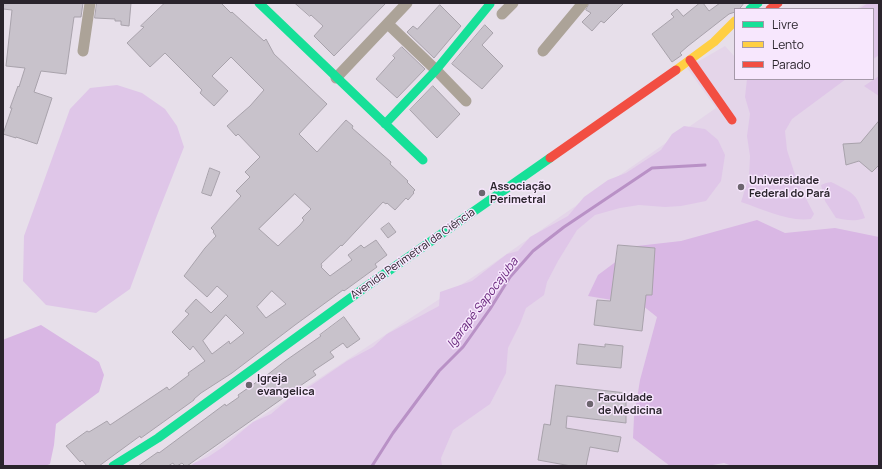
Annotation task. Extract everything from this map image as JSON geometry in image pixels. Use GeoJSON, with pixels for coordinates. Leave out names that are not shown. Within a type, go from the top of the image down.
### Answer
{"type":"FeatureCollection","features":[{"type":"Feature","properties":{"kind":"main road"},"geometry":{"type":"LineString","coordinates":[[260,3],[336,78],[423,160]]}},
{"type":"Feature","properties":{"kind":"main road"},"geometry":{"type":"LineString","coordinates":[[385,124],[436,70],[490,4]]}},
{"type":"Feature","properties":{"kind":"main road","name":"Avenida Perimetral da Ciência"},"geometry":{"type":"LineString","coordinates":[[113,466],[158,438],[367,286],[690,60],[714,42],[734,22]]}},
{"type":"Feature","properties":{"kind":"main road","name":"Avenida Perimetral da Ciência"},"geometry":{"type":"LineString","coordinates":[[714,42],[734,34]]}},
{"type":"Feature","properties":{"kind":"main road"},"geometry":{"type":"LineString","coordinates":[[690,60],[732,120]]}},
{"type":"Feature","properties":{"kind":"street"},"geometry":{"type":"LineString","coordinates":[[83,51],[90,3]]}},
{"type":"Feature","properties":{"kind":"street"},"geometry":{"type":"LineString","coordinates":[[336,78],[407,3]]}},
{"type":"Feature","properties":{"kind":"street"},"geometry":{"type":"LineString","coordinates":[[502,14],[513,3]]}},
{"type":"Feature","properties":{"kind":"street"},"geometry":{"type":"LineString","coordinates":[[543,51],[583,3]]}},
{"type":"Feature","properties":{"kind":"street"},"geometry":{"type":"LineString","coordinates":[[388,24],[466,101]]}},
{"type":"Feature","properties":{"kind":"shaded area","name":"Universidade Federal do Pará"},"geometry":{"type":"Polygon","coordinates":[[[865,3],[879,3],[879,466],[190,466],[250,424],[488,267],[716,108],[687,68],[725,46],[734,56],[734,80],[874,80],[874,8],[858,8],[865,3]]]}},
{"type":"Feature","properties":{"kind":"shaded area"},"geometry":{"type":"Polygon","coordinates":[[[868,3],[879,3],[879,55],[874,58],[874,8],[860,8],[868,3]]]}},
{"type":"Feature","properties":{"kind":"shaded area"},"geometry":{"type":"Polygon","coordinates":[[[879,76],[879,96],[864,86],[879,76]]]}},
{"type":"Feature","properties":{"kind":"shaded area"},"geometry":{"type":"Polygon","coordinates":[[[747,80],[845,80],[792,119],[785,131],[787,150],[797,181],[814,214],[811,219],[793,219],[784,217],[741,202],[749,177],[750,156],[747,136],[750,114],[745,97],[747,80]]]}},
{"type":"Feature","properties":{"kind":"shaded area"},"geometry":{"type":"Polygon","coordinates":[[[117,85],[142,93],[165,109],[177,126],[184,147],[130,289],[96,313],[46,305],[23,281],[24,236],[70,109],[90,88],[117,85]]]}},
{"type":"Feature","properties":{"kind":"shaded area"},"geometry":{"type":"Polygon","coordinates":[[[684,126],[705,129],[718,140],[725,155],[721,181],[706,201],[681,206],[665,207],[639,205],[620,208],[595,215],[577,230],[547,282],[544,295],[526,308],[508,348],[506,373],[490,404],[453,430],[441,458],[442,466],[191,466],[223,447],[253,422],[271,414],[292,396],[306,389],[347,361],[373,347],[387,334],[439,306],[440,292],[472,281],[507,254],[518,251],[530,237],[568,216],[584,197],[608,180],[626,173],[661,150],[672,134],[684,126]]]}},
{"type":"Feature","properties":{"kind":"shaded area"},"geometry":{"type":"Polygon","coordinates":[[[831,182],[854,195],[865,218],[846,220],[836,218],[825,201],[821,185],[831,182]]]}},
{"type":"Feature","properties":{"kind":"shaded area"},"geometry":{"type":"Polygon","coordinates":[[[757,220],[785,233],[835,228],[879,237],[879,466],[732,466],[724,463],[707,466],[670,466],[633,438],[634,417],[640,380],[657,317],[642,305],[588,296],[598,275],[637,246],[681,241],[757,220]]]}},
{"type":"Feature","properties":{"kind":"shaded area"},"geometry":{"type":"Polygon","coordinates":[[[41,325],[99,362],[104,375],[99,392],[56,424],[50,464],[45,466],[3,466],[3,340],[41,325]]]}},
{"type":"Feature","properties":{"kind":"building"},"geometry":{"type":"Polygon","coordinates":[[[3,3],[83,3],[81,17],[74,17],[66,74],[41,71],[34,92],[52,98],[37,144],[3,134],[12,108],[10,108],[25,68],[6,66],[12,10],[3,9],[3,3]]]}},
{"type":"Feature","properties":{"kind":"building"},"geometry":{"type":"Polygon","coordinates":[[[97,3],[131,3],[129,26],[121,25],[121,21],[115,21],[115,19],[95,18],[97,3]]]}},
{"type":"Feature","properties":{"kind":"building"},"geometry":{"type":"Polygon","coordinates":[[[165,3],[221,3],[264,41],[266,39],[274,54],[327,104],[299,134],[317,152],[346,120],[353,126],[352,128],[391,162],[390,164],[415,190],[408,200],[406,198],[395,210],[387,203],[386,204],[383,202],[342,246],[341,245],[321,264],[321,267],[330,276],[352,260],[348,255],[361,245],[364,248],[376,240],[387,255],[375,264],[377,267],[344,291],[343,290],[232,373],[201,393],[194,400],[141,438],[140,436],[99,466],[87,466],[82,460],[80,462],[66,446],[87,431],[89,432],[107,421],[110,425],[167,387],[169,390],[189,375],[188,373],[205,361],[193,346],[190,350],[172,332],[189,314],[185,311],[196,299],[211,313],[228,296],[217,286],[207,297],[184,276],[216,236],[211,228],[241,196],[236,191],[250,177],[245,172],[260,157],[238,134],[236,136],[227,126],[250,106],[264,90],[231,57],[212,76],[228,91],[214,106],[200,93],[202,90],[165,53],[150,67],[127,43],[144,27],[141,26],[165,3]],[[295,194],[259,229],[278,246],[300,225],[304,220],[302,218],[311,209],[295,194]],[[272,291],[257,307],[266,318],[286,304],[272,291]],[[226,315],[203,341],[212,354],[229,341],[230,344],[244,333],[226,315]]]}},
{"type":"Feature","properties":{"kind":"building"},"geometry":{"type":"Polygon","coordinates":[[[295,3],[386,3],[334,56],[314,36],[323,26],[295,3]]]}},
{"type":"Feature","properties":{"kind":"building"},"geometry":{"type":"Polygon","coordinates":[[[590,3],[624,3],[604,23],[601,21],[592,31],[582,22],[591,13],[586,10],[590,3]]]}},
{"type":"Feature","properties":{"kind":"building"},"geometry":{"type":"Polygon","coordinates":[[[700,3],[703,3],[709,11],[720,3],[744,3],[740,8],[734,8],[734,12],[729,14],[688,46],[680,53],[682,55],[672,62],[652,34],[674,17],[671,14],[677,9],[683,16],[700,3]]]}},
{"type":"Feature","properties":{"kind":"building"},"geometry":{"type":"Polygon","coordinates":[[[440,5],[461,26],[434,58],[407,32],[413,26],[417,29],[440,5]]]}},
{"type":"Feature","properties":{"kind":"building"},"geometry":{"type":"Polygon","coordinates":[[[485,25],[493,33],[482,45],[503,66],[482,89],[452,64],[485,25]]]}},
{"type":"Feature","properties":{"kind":"building"},"geometry":{"type":"Polygon","coordinates":[[[402,47],[425,69],[397,98],[376,79],[395,58],[393,56],[402,47]]]}},
{"type":"Feature","properties":{"kind":"building"},"geometry":{"type":"Polygon","coordinates":[[[433,86],[460,114],[437,138],[410,110],[433,86]]]}},
{"type":"Feature","properties":{"kind":"building"},"geometry":{"type":"Polygon","coordinates":[[[879,121],[879,165],[872,172],[859,161],[846,165],[843,144],[860,143],[879,121]]]}},
{"type":"Feature","properties":{"kind":"building"},"geometry":{"type":"Polygon","coordinates":[[[210,168],[220,172],[211,196],[202,193],[210,168]]]}},
{"type":"Feature","properties":{"kind":"building"},"geometry":{"type":"Polygon","coordinates":[[[389,223],[396,232],[388,238],[381,229],[389,223]]]}},
{"type":"Feature","properties":{"kind":"building"},"geometry":{"type":"Polygon","coordinates":[[[618,245],[655,248],[652,295],[646,295],[642,331],[594,325],[597,300],[610,301],[618,245]]]}},
{"type":"Feature","properties":{"kind":"building"},"geometry":{"type":"Polygon","coordinates":[[[344,317],[360,339],[347,348],[343,343],[330,352],[334,357],[313,371],[316,375],[287,397],[286,396],[187,466],[182,463],[175,466],[173,463],[168,466],[138,466],[158,452],[159,453],[225,404],[226,406],[239,397],[238,395],[321,336],[320,335],[344,317]]]}},
{"type":"Feature","properties":{"kind":"building"},"geometry":{"type":"Polygon","coordinates":[[[579,344],[605,347],[605,344],[623,346],[621,368],[577,364],[579,344]]]}},
{"type":"Feature","properties":{"kind":"building"},"geometry":{"type":"Polygon","coordinates":[[[556,385],[626,393],[626,423],[567,416],[566,428],[621,437],[618,452],[590,447],[586,466],[571,466],[538,460],[544,424],[550,425],[556,385]]]}},
{"type":"Feature","properties":{"kind":"waterway","name":"Igarapé Sapocajuba"},"geometry":{"type":"LineString","coordinates":[[372,466],[393,433],[439,371],[463,347],[490,309],[510,277],[533,251],[564,227],[652,168],[705,165]]}},
{"type":"Feature","properties":{"kind":"traffic: fast"},"geometry":{"type":"LineString","coordinates":[[259,3],[423,160]]}},
{"type":"Feature","properties":{"kind":"traffic: fast"},"geometry":{"type":"LineString","coordinates":[[751,8],[758,3]]}},
{"type":"Feature","properties":{"kind":"traffic: fast"},"geometry":{"type":"LineString","coordinates":[[385,124],[436,70],[490,4]]}},
{"type":"Feature","properties":{"kind":"traffic: fast"},"geometry":{"type":"LineString","coordinates":[[113,466],[158,438],[367,286],[550,158]]}},
{"type":"Feature","properties":{"kind":"traffic: slow"},"geometry":{"type":"LineString","coordinates":[[676,70],[714,42],[734,22]]}},
{"type":"Feature","properties":{"kind":"traffic: jam"},"geometry":{"type":"LineString","coordinates":[[771,8],[778,3]]}},
{"type":"Feature","properties":{"kind":"traffic: jam"},"geometry":{"type":"LineString","coordinates":[[690,60],[732,120]]}},
{"type":"Feature","properties":{"kind":"traffic: jam"},"geometry":{"type":"LineString","coordinates":[[550,158],[676,70]]}},
{"type":"Feature","properties":{"kind":"place","name":"Universidade Federal do Pará"},"geometry":{"type":"Point","coordinates":[741,187]}},
{"type":"Feature","properties":{"kind":"place","name":"Associação Perimetral"},"geometry":{"type":"Point","coordinates":[482,193]}},
{"type":"Feature","properties":{"kind":"place","name":"Igreja evangelica"},"geometry":{"type":"Point","coordinates":[249,385]}},
{"type":"Feature","properties":{"kind":"place","name":"Faculdade de Medicina"},"geometry":{"type":"Point","coordinates":[590,404]}}]}
